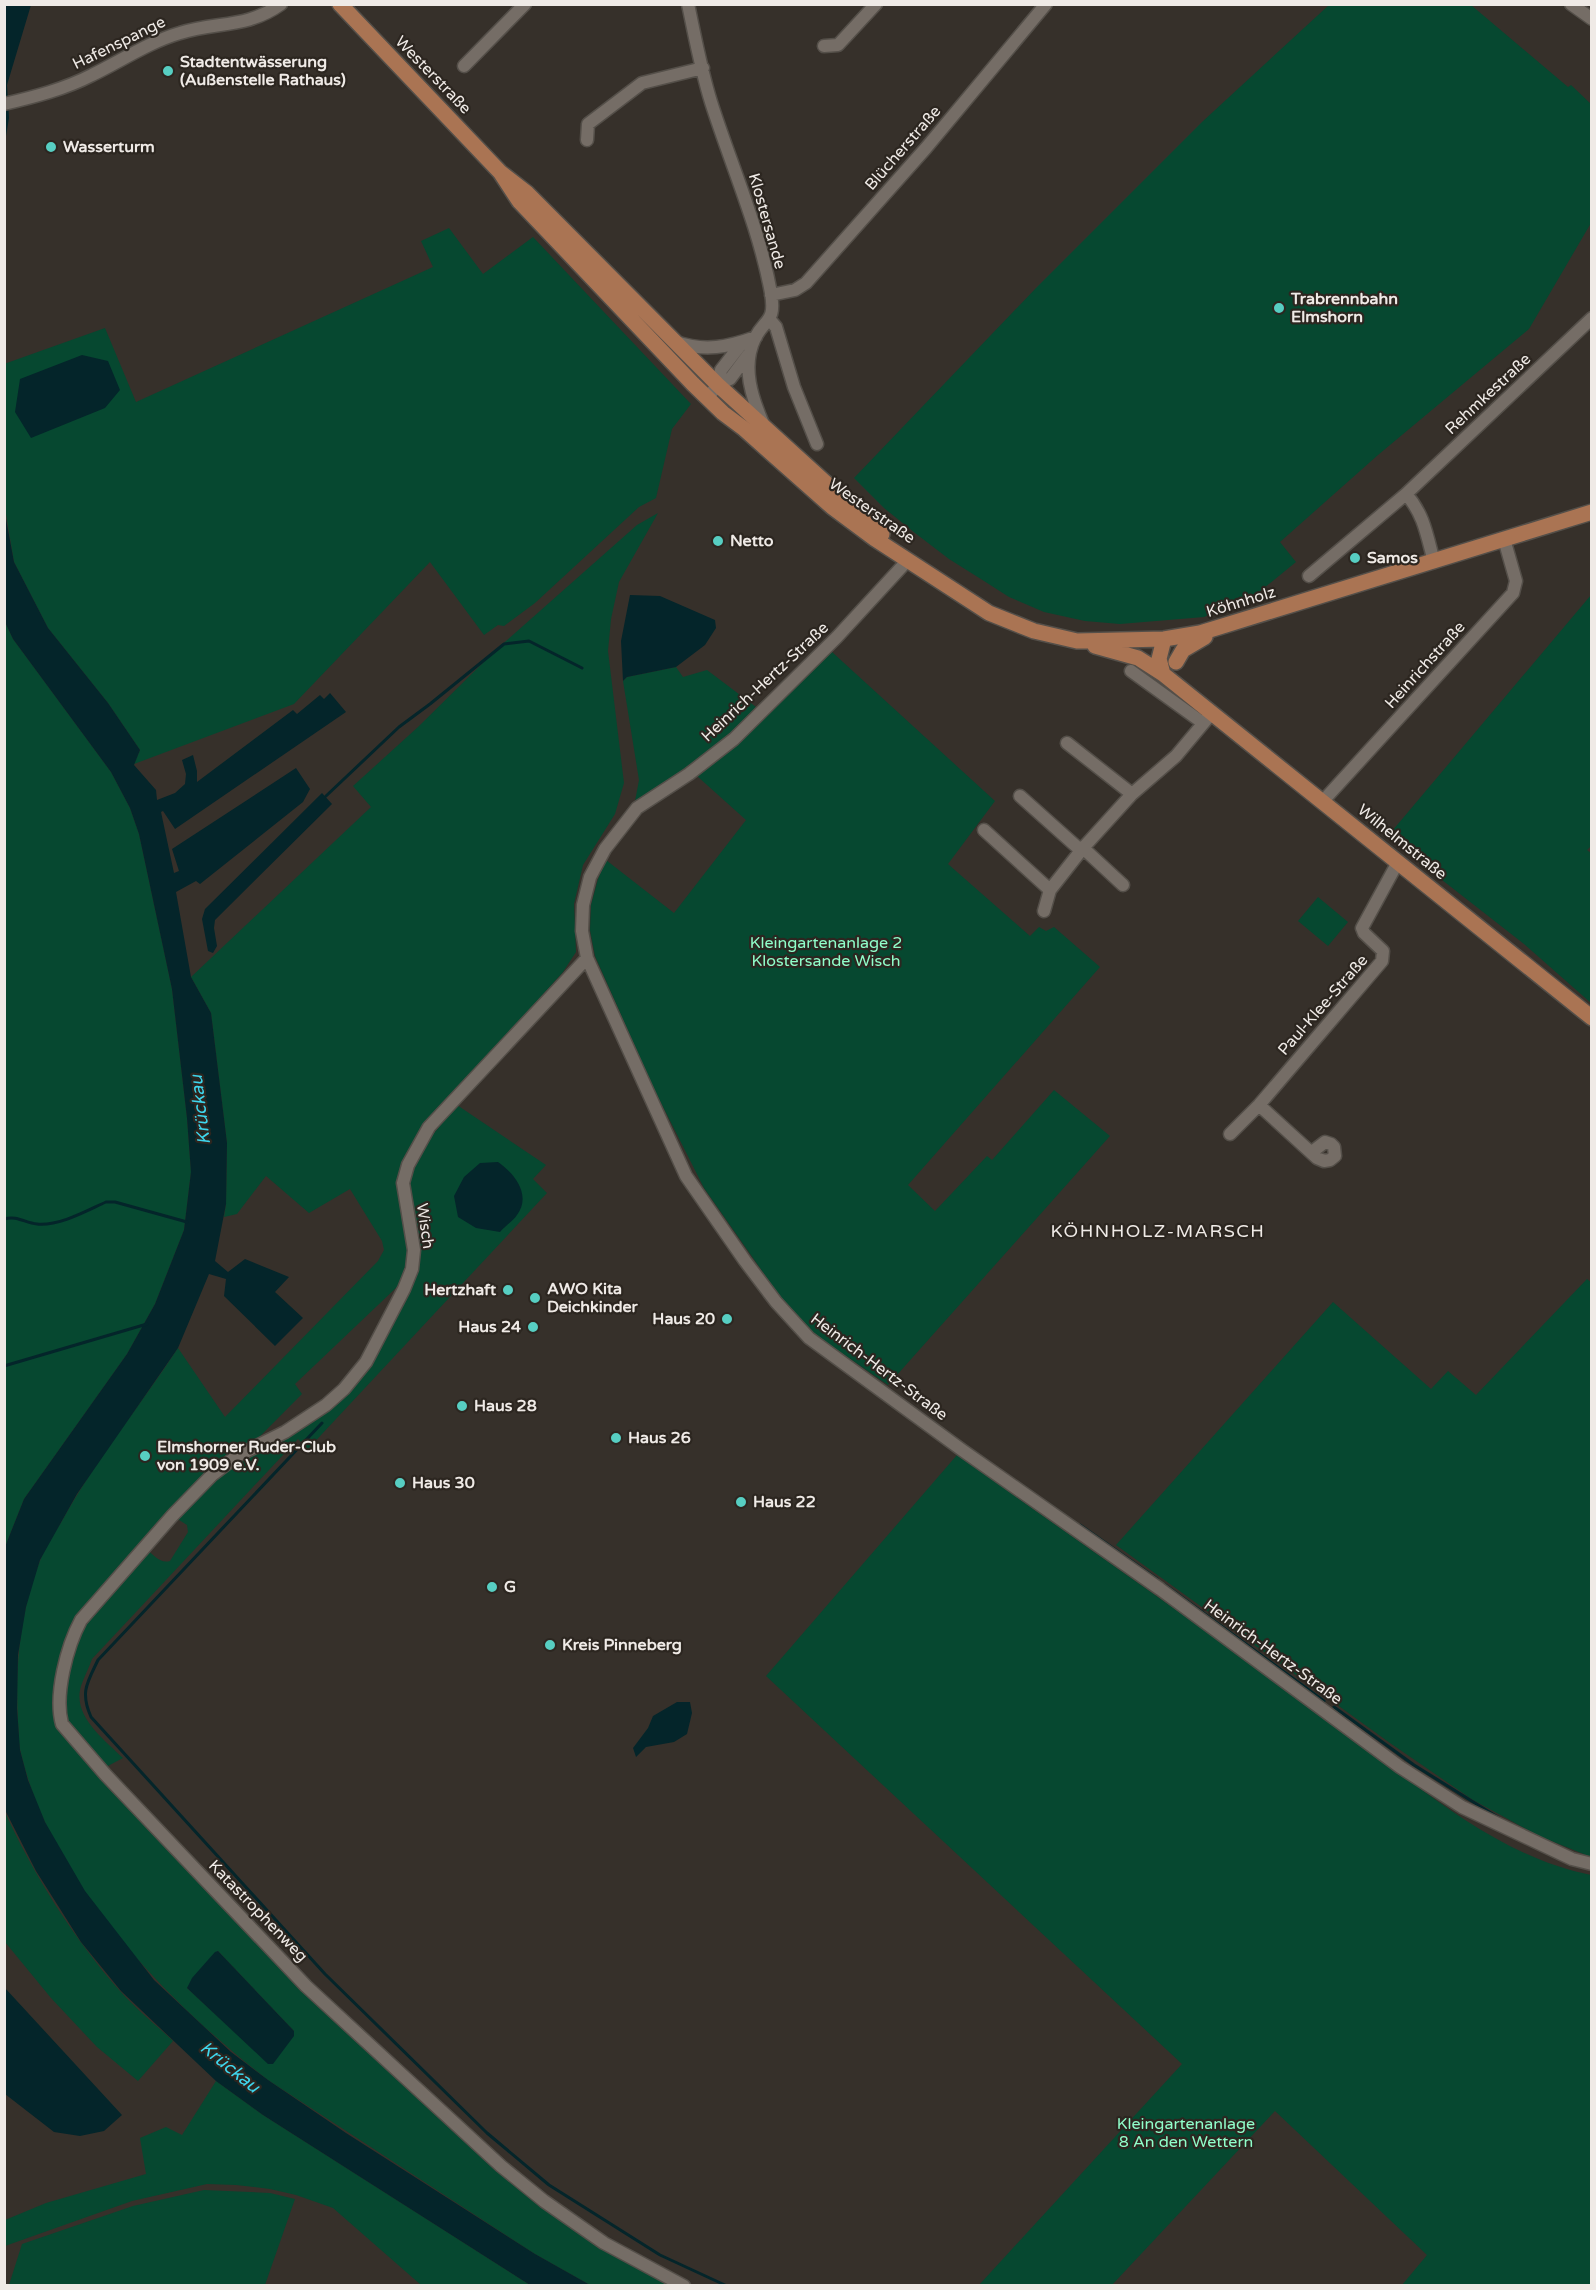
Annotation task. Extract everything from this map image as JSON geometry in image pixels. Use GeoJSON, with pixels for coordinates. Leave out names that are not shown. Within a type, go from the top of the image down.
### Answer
{"type":"FeatureCollection","features":[{"type":"Feature","properties":{"kind":"main road","name":"Westerstraße"},"geometry":{"type":"LineString","coordinates":[[339,4],[500,172],[527,193],[718,385],[845,498],[908,560]]}},
{"type":"Feature","properties":{"kind":"main road","name":"Westerstraße"},"geometry":{"type":"LineString","coordinates":[[500,172],[519,201],[707,398],[832,507],[908,560]]}},
{"type":"Feature","properties":{"kind":"main road","name":"Köhnholz"},"geometry":{"type":"LineString","coordinates":[[908,560],[989,613],[1034,631],[1077,641],[1164,639],[1229,625],[1592,512]]}},
{"type":"Feature","properties":{"kind":"main road"},"geometry":{"type":"LineString","coordinates":[[1176,662],[1183,650],[1229,625]]}},
{"type":"Feature","properties":{"kind":"main road","name":"Wilhelmstraße"},"geometry":{"type":"LineString","coordinates":[[1164,639],[1176,662],[1178,676],[1207,718],[1323,801],[1592,1018]]}},
{"type":"Feature","properties":{"kind":"main road"},"geometry":{"type":"LineString","coordinates":[[1163,674],[1159,659],[1164,639]]}},
{"type":"Feature","properties":{"kind":"main road","name":"Wilhelmstraße"},"geometry":{"type":"LineString","coordinates":[[1077,641],[1138,658],[1190,695]]}},
{"type":"Feature","properties":{"kind":"street","name":"Hafenspange"},"geometry":{"type":"LineString","coordinates":[[4,104],[74,83],[180,33],[201,27],[249,21],[281,4]]}},
{"type":"Feature","properties":{"kind":"street"},"geometry":{"type":"LineString","coordinates":[[464,66],[525,4]]}},
{"type":"Feature","properties":{"kind":"street","name":"Klostersande"},"geometry":{"type":"LineString","coordinates":[[688,4],[710,100],[745,198],[771,295],[770,320],[776,327],[794,387],[817,444]]}},
{"type":"Feature","properties":{"kind":"street"},"geometry":{"type":"LineString","coordinates":[[824,46],[838,45],[876,4]]}},
{"type":"Feature","properties":{"kind":"street","name":"Blücherstraße"},"geometry":{"type":"LineString","coordinates":[[771,295],[795,290],[806,283],[926,148],[1046,4]]}},
{"type":"Feature","properties":{"kind":"street"},"geometry":{"type":"LineString","coordinates":[[1571,4],[1592,20]]}},
{"type":"Feature","properties":{"kind":"street"},"geometry":{"type":"LineString","coordinates":[[587,140],[588,124],[642,83],[703,68]]}},
{"type":"Feature","properties":{"kind":"street","name":"Rehmkestraße"},"geometry":{"type":"LineString","coordinates":[[1309,576],[1406,494],[1592,318]]}},
{"type":"Feature","properties":{"kind":"street"},"geometry":{"type":"LineString","coordinates":[[707,398],[718,385],[730,379],[747,346],[770,320]]}},
{"type":"Feature","properties":{"kind":"street"},"geometry":{"type":"LineString","coordinates":[[673,340],[706,349],[747,346]]}},
{"type":"Feature","properties":{"kind":"street"},"geometry":{"type":"LineString","coordinates":[[747,346],[749,382],[764,427]]}},
{"type":"Feature","properties":{"kind":"street"},"geometry":{"type":"LineString","coordinates":[[1406,494],[1421,515],[1434,562]]}},
{"type":"Feature","properties":{"kind":"street","name":"Heinrichstraße"},"geometry":{"type":"LineString","coordinates":[[1323,801],[1513,593],[1516,581],[1504,540]]}},
{"type":"Feature","properties":{"kind":"street","name":"Heinrich-Hertz-Straße"},"geometry":{"type":"LineString","coordinates":[[908,560],[837,637],[734,739],[689,774],[637,808],[605,849],[590,877],[582,913],[582,931],[587,958],[686,1176],[745,1262],[776,1302],[809,1338],[962,1450],[1160,1589],[1400,1767],[1462,1807],[1572,1859],[1592,1864]]}},
{"type":"Feature","properties":{"kind":"street"},"geometry":{"type":"LineString","coordinates":[[1044,911],[1050,890],[1083,848],[1132,794],[1176,756],[1207,718],[1131,671]]}},
{"type":"Feature","properties":{"kind":"street"},"geometry":{"type":"LineString","coordinates":[[1067,743],[1132,794]]}},
{"type":"Feature","properties":{"kind":"street"},"geometry":{"type":"LineString","coordinates":[[1020,796],[1077,846],[1083,848],[1123,885]]}},
{"type":"Feature","properties":{"kind":"street"},"geometry":{"type":"LineString","coordinates":[[984,830],[1050,890]]}},
{"type":"Feature","properties":{"kind":"street","name":"Paul-Klee-Straße"},"geometry":{"type":"LineString","coordinates":[[1230,1134],[1259,1105],[1382,961],[1383,951],[1363,932],[1362,928],[1398,862]]}},
{"type":"Feature","properties":{"kind":"street","name":"Wisch"},"geometry":{"type":"LineString","coordinates":[[212,1475],[237,1456],[285,1432],[326,1405],[344,1389],[366,1362],[412,1269],[414,1250],[403,1183],[408,1164],[418,1143],[429,1127],[587,958]]}},
{"type":"Feature","properties":{"kind":"street"},"geometry":{"type":"LineString","coordinates":[[1259,1105],[1312,1152]]}},
{"type":"Feature","properties":{"kind":"street","name":"Katastrophenweg"},"geometry":{"type":"LineString","coordinates":[[212,1475],[173,1515],[81,1620],[66,1663],[60,1701],[62,1724],[105,1774],[306,1986],[501,2166],[544,2201],[604,2242],[684,2286]]}},
{"type":"Feature","properties":{"kind":"green space","name":"Trabrennbahn Elmshorn"},"geometry":{"type":"Polygon","coordinates":[[[1329,5],[1471,5],[1568,87],[1571,85],[1591,104],[1591,223],[1529,329],[1378,455],[1280,542],[1296,562],[1253,597],[1229,604],[1224,609],[1204,617],[1120,624],[1085,621],[1044,612],[1009,597],[949,559],[915,533],[884,508],[854,478],[1036,288],[1202,122],[1329,5]]]}},
{"type":"Feature","properties":{"kind":"green space"},"geometry":{"type":"Polygon","coordinates":[[[449,228],[483,274],[533,237],[691,404],[672,429],[656,498],[639,507],[535,603],[504,626],[498,625],[484,635],[430,562],[294,704],[134,764],[140,750],[108,703],[48,628],[14,562],[5,508],[4,364],[105,328],[136,402],[433,267],[421,241],[449,228]]]}},
{"type":"Feature","properties":{"kind":"green space"},"geometry":{"type":"Polygon","coordinates":[[[658,513],[619,582],[611,619],[608,651],[624,783],[615,814],[583,865],[574,904],[576,952],[563,972],[423,1127],[402,1165],[399,1201],[408,1238],[409,1256],[398,1286],[295,1384],[302,1394],[77,1620],[56,1716],[102,1775],[497,2170],[672,2285],[590,2285],[535,2254],[268,2080],[191,2014],[153,1976],[85,1892],[58,1847],[36,1801],[19,1745],[17,1681],[23,1620],[33,1580],[44,1551],[89,1477],[178,1348],[225,1417],[378,1261],[384,1250],[382,1241],[350,1189],[309,1213],[266,1176],[237,1214],[224,1217],[227,1143],[211,1013],[191,977],[371,807],[353,786],[418,727],[498,648],[637,525],[658,513]],[[218,1951],[187,1988],[269,2064],[294,2031],[218,1951]]]}},
{"type":"Feature","properties":{"kind":"green space"},"geometry":{"type":"Polygon","coordinates":[[[1591,595],[1592,845],[1587,850],[1592,854],[1591,1003],[1524,944],[1387,837],[1591,595]]]}},
{"type":"Feature","properties":{"kind":"green space"},"geometry":{"type":"Polygon","coordinates":[[[5,622],[13,639],[111,772],[130,808],[139,834],[172,989],[191,1172],[184,1230],[155,1304],[127,1354],[24,1499],[5,1547],[5,622]]]}},
{"type":"Feature","properties":{"kind":"green space","name":"Kleingartenanlage 2 Klostersande Wisch"},"geometry":{"type":"Polygon","coordinates":[[[832,652],[995,801],[948,864],[1030,936],[1039,927],[1046,931],[1054,927],[1100,967],[908,1185],[935,1211],[987,1156],[992,1160],[1054,1090],[1110,1136],[888,1385],[814,1334],[781,1298],[704,1188],[653,1087],[595,956],[590,930],[591,905],[606,860],[674,913],[746,820],[697,776],[734,747],[832,652]]]}},
{"type":"Feature","properties":{"kind":"green space"},"geometry":{"type":"Polygon","coordinates":[[[676,667],[683,677],[707,670],[756,707],[729,737],[633,812],[639,780],[623,681],[627,677],[676,667]]]}},
{"type":"Feature","properties":{"kind":"green space"},"geometry":{"type":"Polygon","coordinates":[[[1318,897],[1348,922],[1328,946],[1298,921],[1318,897]]]}},
{"type":"Feature","properties":{"kind":"green space"},"geometry":{"type":"Polygon","coordinates":[[[457,1105],[546,1165],[533,1179],[547,1193],[308,1449],[298,1439],[92,1659],[81,1686],[79,1697],[81,1707],[85,1717],[99,1735],[123,1758],[104,1768],[68,1726],[63,1705],[73,1650],[86,1621],[146,1549],[160,1560],[170,1561],[188,1532],[187,1525],[176,1518],[196,1495],[240,1459],[327,1410],[413,1282],[409,1183],[417,1154],[457,1105]]]}},
{"type":"Feature","properties":{"kind":"green space"},"geometry":{"type":"Polygon","coordinates":[[[1587,1279],[1592,1283],[1591,1857],[1539,1836],[1473,1800],[1390,1743],[1116,1545],[1333,1302],[1431,1389],[1448,1371],[1476,1395],[1587,1279]]]}},
{"type":"Feature","properties":{"kind":"green space","name":"Kleingartenanlage 8 An den Wettern"},"geometry":{"type":"Polygon","coordinates":[[[957,1455],[1479,1829],[1552,1864],[1591,1875],[1591,2285],[1402,2285],[1427,2255],[1275,2111],[1112,2285],[979,2285],[1182,2064],[766,1676],[957,1455]]]}},
{"type":"Feature","properties":{"kind":"green space"},"geometry":{"type":"Polygon","coordinates":[[[4,1810],[55,1905],[86,1949],[126,1998],[173,2041],[138,2081],[97,2047],[51,1998],[5,1942],[4,1810]]]}},
{"type":"Feature","properties":{"kind":"green space"},"geometry":{"type":"Polygon","coordinates":[[[216,2081],[263,2115],[530,2285],[421,2285],[333,2208],[296,2195],[236,2185],[207,2184],[132,2201],[5,2246],[5,2220],[46,2203],[146,2174],[140,2138],[166,2127],[182,2135],[216,2081]]]}},
{"type":"Feature","properties":{"kind":"green space"},"geometry":{"type":"Polygon","coordinates":[[[204,2190],[270,2193],[295,2199],[265,2285],[9,2285],[22,2244],[133,2206],[204,2190]]]}},
{"type":"Feature","properties":{"kind":"water"},"geometry":{"type":"Polygon","coordinates":[[[4,5],[31,5],[7,85],[9,118],[5,142],[4,5]]]}},
{"type":"Feature","properties":{"kind":"water"},"geometry":{"type":"Polygon","coordinates":[[[82,355],[108,361],[120,390],[105,408],[31,438],[15,412],[20,379],[82,355]]]}},
{"type":"Feature","properties":{"kind":"water","name":"Krückau"},"geometry":{"type":"Polygon","coordinates":[[[4,508],[14,562],[48,628],[108,703],[140,750],[134,765],[156,790],[157,800],[175,793],[185,784],[186,774],[182,760],[193,755],[197,782],[293,710],[297,714],[320,695],[324,699],[330,693],[346,712],[175,829],[163,811],[161,812],[174,873],[179,871],[172,849],[296,768],[310,789],[303,802],[200,884],[196,881],[176,892],[191,977],[211,1013],[227,1143],[226,1204],[215,1261],[228,1272],[245,1259],[289,1277],[275,1292],[303,1318],[275,1346],[224,1296],[226,1279],[209,1274],[178,1348],[77,1494],[40,1560],[26,1607],[18,1655],[17,1708],[20,1750],[28,1780],[45,1822],[85,1891],[154,1980],[231,2052],[346,2133],[535,2254],[590,2285],[530,2285],[263,2115],[216,2081],[121,1991],[81,1942],[36,1871],[5,1810],[5,1547],[24,1499],[127,1354],[155,1304],[184,1230],[191,1172],[172,989],[139,834],[130,808],[111,772],[13,639],[5,622],[4,508]]]}},
{"type":"Feature","properties":{"kind":"water"},"geometry":{"type":"Polygon","coordinates":[[[630,595],[660,596],[715,620],[716,628],[705,645],[676,667],[627,677],[623,681],[621,641],[630,595]]]}},
{"type":"Feature","properties":{"kind":"water"},"geometry":{"type":"Polygon","coordinates":[[[322,793],[332,804],[215,920],[217,946],[213,953],[208,951],[202,919],[205,909],[322,793]]]}},
{"type":"Feature","properties":{"kind":"water"},"geometry":{"type":"Polygon","coordinates":[[[498,1162],[515,1178],[523,1200],[517,1215],[500,1232],[476,1228],[458,1217],[454,1196],[464,1177],[480,1163],[498,1162]]]}},
{"type":"Feature","properties":{"kind":"water"},"geometry":{"type":"Polygon","coordinates":[[[677,1702],[690,1702],[692,1713],[687,1734],[674,1742],[646,1747],[636,1757],[633,1748],[648,1728],[653,1716],[677,1702]]]}},
{"type":"Feature","properties":{"kind":"water"},"geometry":{"type":"Polygon","coordinates":[[[218,1951],[294,2031],[294,2036],[273,2064],[268,2064],[187,1988],[192,1978],[218,1951]]]}},
{"type":"Feature","properties":{"kind":"water"},"geometry":{"type":"Polygon","coordinates":[[[5,1988],[122,2115],[104,2131],[80,2136],[54,2132],[5,2094],[5,1988]]]}},
{"type":"Feature","properties":{"kind":"waterway"},"geometry":{"type":"LineString","coordinates":[[326,796],[399,727],[504,644],[529,641],[582,668]]}},
{"type":"Feature","properties":{"kind":"waterway"},"geometry":{"type":"LineString","coordinates":[[4,1219],[17,1219],[37,1224],[55,1223],[106,1202],[115,1202],[187,1222]]}},
{"type":"Feature","properties":{"kind":"waterway"},"geometry":{"type":"LineString","coordinates":[[4,1366],[147,1324]]}},
{"type":"Feature","properties":{"kind":"waterway"},"geometry":{"type":"LineString","coordinates":[[322,1423],[98,1660],[85,1694],[91,1717],[325,1974],[487,2133],[549,2185],[660,2255],[727,2286]]}},
{"type":"Feature","properties":{"kind":"waterway"},"geometry":{"type":"LineString","coordinates":[[1080,1525],[1157,1579]]}},
{"type":"Feature","properties":{"kind":"waterway"},"geometry":{"type":"LineString","coordinates":[[1165,1585],[1324,1701]]}},
{"type":"Feature","properties":{"kind":"waterway"},"geometry":{"type":"LineString","coordinates":[[1334,1707],[1414,1765],[1499,1818]]}},
{"type":"Feature","properties":{"kind":"place","name":"Stadtentwässerung (Außenstelle Rathaus)"},"geometry":{"type":"Point","coordinates":[168,71]}},
{"type":"Feature","properties":{"kind":"place","name":"Wasserturm"},"geometry":{"type":"Point","coordinates":[51,147]}},
{"type":"Feature","properties":{"kind":"place","name":"Trabrennbahn Elmshorn"},"geometry":{"type":"Point","coordinates":[1279,308]}},
{"type":"Feature","properties":{"kind":"place","name":"Netto"},"geometry":{"type":"Point","coordinates":[718,541]}},
{"type":"Feature","properties":{"kind":"place","name":"Samos"},"geometry":{"type":"Point","coordinates":[1355,558]}},
{"type":"Feature","properties":{"kind":"place","name":"Hertzhaft"},"geometry":{"type":"Point","coordinates":[508,1290]}},
{"type":"Feature","properties":{"kind":"place","name":"AWO Kita Deichkinder"},"geometry":{"type":"Point","coordinates":[535,1298]}},
{"type":"Feature","properties":{"kind":"place","name":"Haus 20"},"geometry":{"type":"Point","coordinates":[727,1319]}},
{"type":"Feature","properties":{"kind":"place","name":"Haus 24"},"geometry":{"type":"Point","coordinates":[533,1327]}},
{"type":"Feature","properties":{"kind":"place","name":"Haus 28"},"geometry":{"type":"Point","coordinates":[462,1406]}},
{"type":"Feature","properties":{"kind":"place","name":"Haus 26"},"geometry":{"type":"Point","coordinates":[616,1438]}},
{"type":"Feature","properties":{"kind":"place","name":"Elmshorner Ruder-Club von 1909 e.V."},"geometry":{"type":"Point","coordinates":[145,1456]}},
{"type":"Feature","properties":{"kind":"place","name":"Haus 30"},"geometry":{"type":"Point","coordinates":[400,1483]}},
{"type":"Feature","properties":{"kind":"place","name":"Haus 22"},"geometry":{"type":"Point","coordinates":[741,1502]}},
{"type":"Feature","properties":{"kind":"place","name":"G"},"geometry":{"type":"Point","coordinates":[492,1587]}},
{"type":"Feature","properties":{"kind":"place","name":"Kreis Pinneberg"},"geometry":{"type":"Point","coordinates":[550,1645]}},
{"type":"Feature","properties":{"kind":"district","name":"KÖHNHOLZ-MARSCH"},"geometry":{"type":"Point","coordinates":[1158,1231]}}]}
